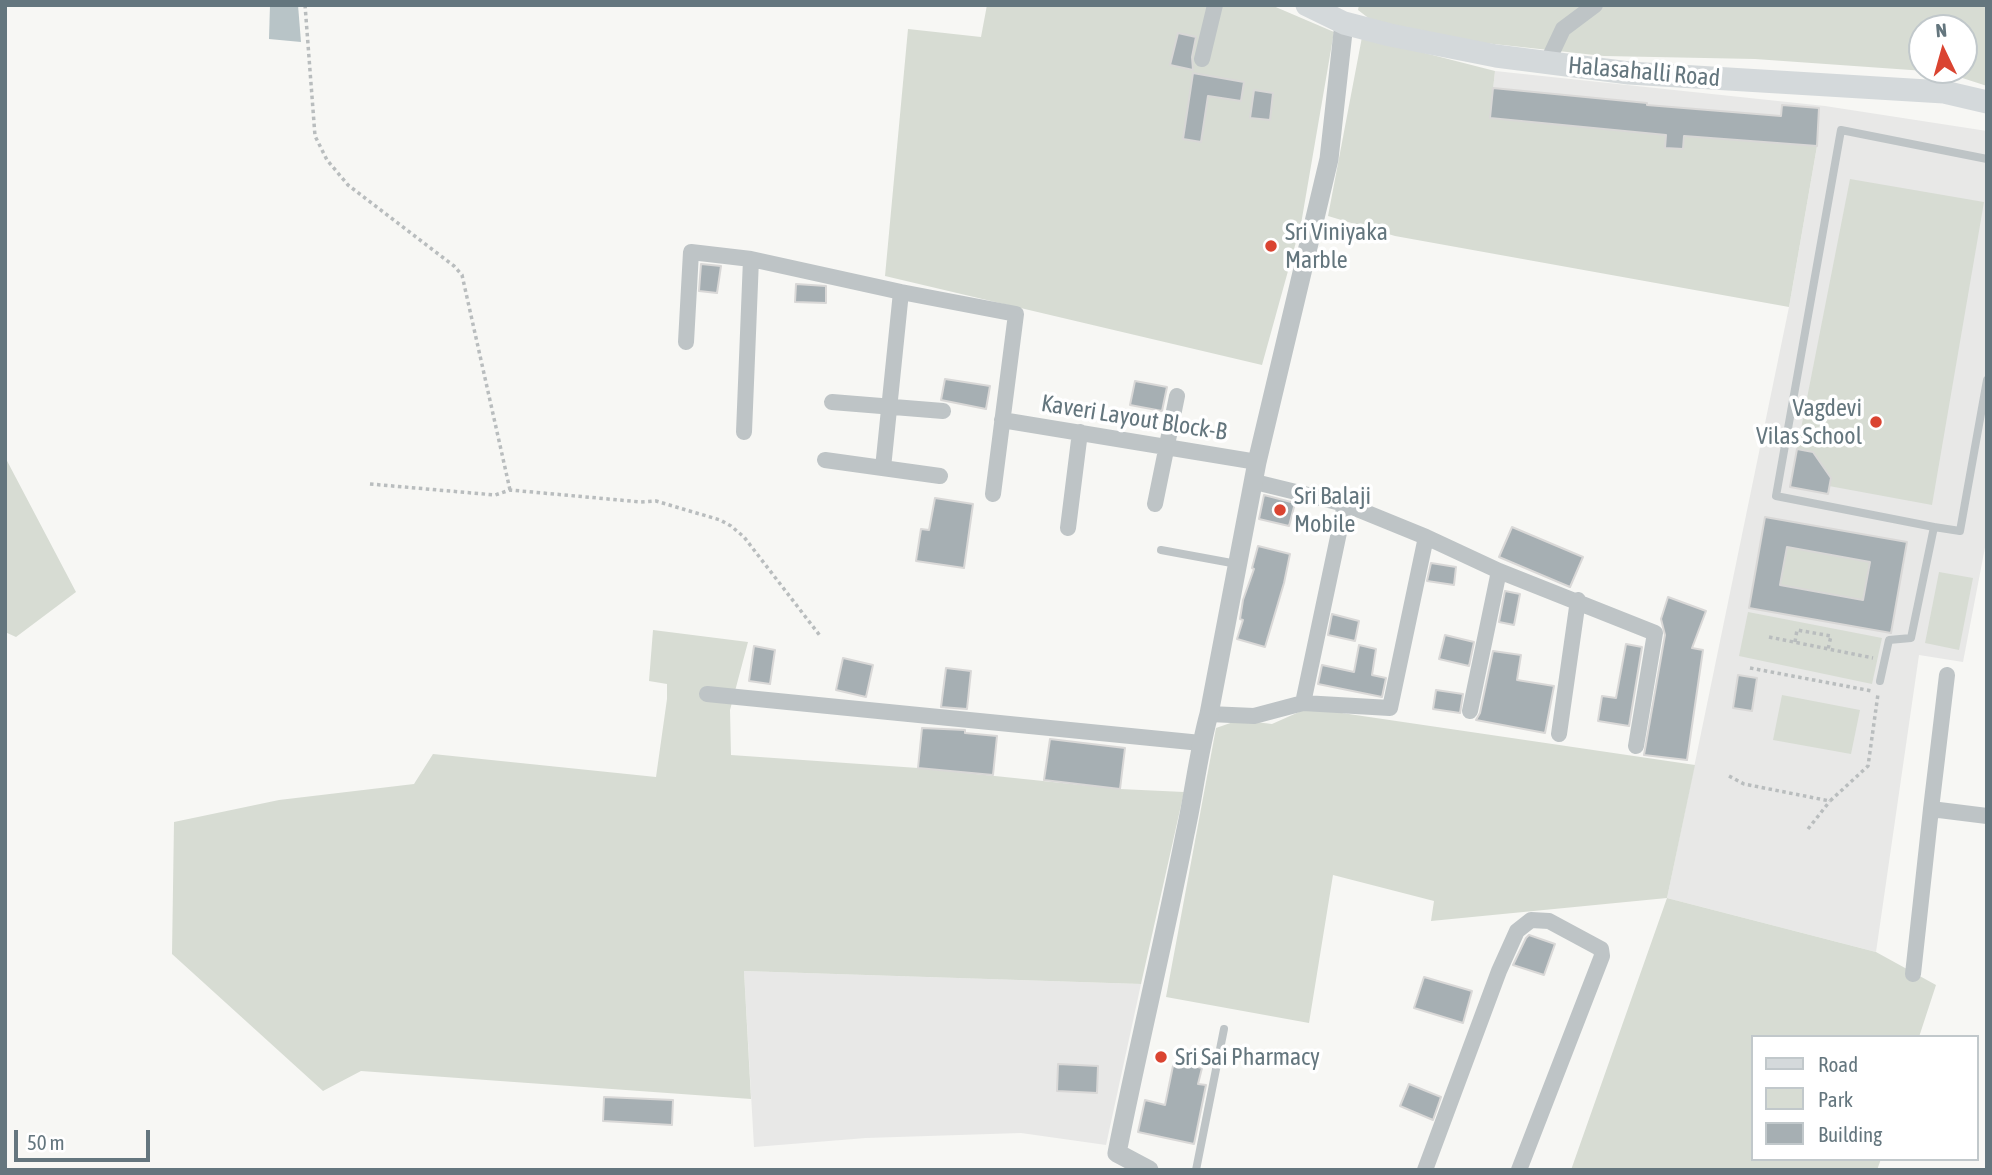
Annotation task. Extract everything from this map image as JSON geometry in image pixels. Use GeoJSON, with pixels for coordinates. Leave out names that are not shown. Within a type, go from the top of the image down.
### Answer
{"type":"FeatureCollection","features":[{"type":"Feature","properties":{"kind":"main road","name":"Halasahalli Road"},"geometry":{"type":"LineString","coordinates":[[1307,5],[1344,14],[1390,35],[1470,51],[1629,74],[1944,92],[1987,102]]}},
{"type":"Feature","properties":{"kind":"street"},"geometry":{"type":"LineString","coordinates":[[1202,59],[1215,5]]}},
{"type":"Feature","properties":{"kind":"street"},"geometry":{"type":"LineString","coordinates":[[1547,62],[1563,29],[1595,5]]}},
{"type":"Feature","properties":{"kind":"street"},"geometry":{"type":"LineString","coordinates":[[1149,1170],[1117,1162],[1139,1039],[1186,833],[1200,743],[1209,714],[1257,462],[1329,159],[1344,14]]}},
{"type":"Feature","properties":{"kind":"street"},"geometry":{"type":"LineString","coordinates":[[686,342],[691,252],[751,259],[1016,314],[993,495]]}},
{"type":"Feature","properties":{"kind":"street"},"geometry":{"type":"LineString","coordinates":[[744,432],[751,259]]}},
{"type":"Feature","properties":{"kind":"street"},"geometry":{"type":"LineString","coordinates":[[883,468],[901,292]]}},
{"type":"Feature","properties":{"kind":"street"},"geometry":{"type":"LineString","coordinates":[[1155,504],[1177,396]]}},
{"type":"Feature","properties":{"kind":"street"},"geometry":{"type":"LineString","coordinates":[[832,402],[943,411]]}},
{"type":"Feature","properties":{"kind":"street","name":"Kaveri Layout Block-B"},"geometry":{"type":"LineString","coordinates":[[1002,420],[1257,462]]}},
{"type":"Feature","properties":{"kind":"street"},"geometry":{"type":"LineString","coordinates":[[1068,528],[1080,432]]}},
{"type":"Feature","properties":{"kind":"street"},"geometry":{"type":"LineString","coordinates":[[825,460],[940,476]]}},
{"type":"Feature","properties":{"kind":"street"},"geometry":{"type":"LineString","coordinates":[[1255,482],[1345,504],[1655,633],[1636,746]]}},
{"type":"Feature","properties":{"kind":"street"},"geometry":{"type":"LineString","coordinates":[[1303,703],[1345,504]]}},
{"type":"Feature","properties":{"kind":"street"},"geometry":{"type":"LineString","coordinates":[[1209,714],[1254,716],[1303,703],[1390,708],[1426,537]]}},
{"type":"Feature","properties":{"kind":"street"},"geometry":{"type":"LineString","coordinates":[[1470,711],[1499,570]]}},
{"type":"Feature","properties":{"kind":"street"},"geometry":{"type":"LineString","coordinates":[[1559,734],[1578,600]]}},
{"type":"Feature","properties":{"kind":"street"},"geometry":{"type":"LineString","coordinates":[[1913,974],[1947,675]]}},
{"type":"Feature","properties":{"kind":"street"},"geometry":{"type":"LineString","coordinates":[[707,694],[1200,743]]}},
{"type":"Feature","properties":{"kind":"street"},"geometry":{"type":"LineString","coordinates":[[1931,809],[1987,816]]}},
{"type":"Feature","properties":{"kind":"street"},"geometry":{"type":"LineString","coordinates":[[1425,1170],[1499,971],[1517,931],[1531,920],[1549,921],[1601,949],[1602,956],[1520,1170]]}},
{"type":"Feature","properties":{"kind":"lane"},"geometry":{"type":"LineString","coordinates":[[1987,159],[1841,130],[1776,496],[1960,531],[1987,380]]}},
{"type":"Feature","properties":{"kind":"lane"},"geometry":{"type":"LineString","coordinates":[[1880,681],[1889,640],[1911,638],[1934,527]]}},
{"type":"Feature","properties":{"kind":"lane"},"geometry":{"type":"LineString","coordinates":[[1161,550],[1238,564]]}},
{"type":"Feature","properties":{"kind":"lane"},"geometry":{"type":"LineString","coordinates":[[1196,1170],[1224,1029]]}},
{"type":"Feature","properties":{"kind":"path"},"geometry":{"type":"LineString","coordinates":[[305,5],[315,136],[327,160],[348,185],[461,275],[510,490]]}},
{"type":"Feature","properties":{"kind":"path"},"geometry":{"type":"LineString","coordinates":[[370,484],[495,495],[510,490],[641,502],[656,501],[720,520],[744,537],[821,637]]}},
{"type":"Feature","properties":{"kind":"path"},"geometry":{"type":"LineString","coordinates":[[1796,642],[1797,630],[1831,636],[1828,649]]}},
{"type":"Feature","properties":{"kind":"path"},"geometry":{"type":"LineString","coordinates":[[1769,637],[1884,660]]}},
{"type":"Feature","properties":{"kind":"path"},"geometry":{"type":"LineString","coordinates":[[1750,668],[1878,692],[1868,766],[1830,801],[1808,829]]}},
{"type":"Feature","properties":{"kind":"path"},"geometry":{"type":"LineString","coordinates":[[1729,776],[1744,785],[1830,801]]}},
{"type":"Feature","properties":{"kind":"shaded area"},"geometry":{"type":"Polygon","coordinates":[[[270,5],[298,5],[301,42],[269,39],[270,5]]]}},
{"type":"Feature","properties":{"kind":"shaded area","name":"Vagdevi Vilas School"},"geometry":{"type":"Polygon","coordinates":[[[1495,71],[1825,106],[1987,131],[1987,537],[1963,662],[1919,655],[1876,952],[1667,898],[1789,307],[1817,146],[1684,136],[1683,149],[1665,148],[1490,118],[1495,71]]]}},
{"type":"Feature","properties":{"kind":"shaded area"},"geometry":{"type":"Polygon","coordinates":[[[744,971],[1141,984],[1106,1145],[1021,1133],[866,1138],[754,1147],[744,971]]]}},
{"type":"Feature","properties":{"kind":"green space"},"geometry":{"type":"Polygon","coordinates":[[[987,5],[1271,5],[1334,32],[1301,224],[1262,365],[885,276],[908,29],[981,37],[987,5]]]}},
{"type":"Feature","properties":{"kind":"green space"},"geometry":{"type":"Polygon","coordinates":[[[1359,5],[1987,5],[1987,86],[1978,83],[1978,14],[1908,14],[1908,70],[1755,59],[1604,56],[1466,41],[1371,20],[1358,10],[1359,5]]]}},
{"type":"Feature","properties":{"kind":"green space"},"geometry":{"type":"Polygon","coordinates":[[[1362,37],[1495,71],[1490,118],[1668,112],[1666,148],[1683,149],[1684,136],[1817,146],[1789,307],[1395,236],[1328,216],[1362,37]]]}},
{"type":"Feature","properties":{"kind":"green space"},"geometry":{"type":"Polygon","coordinates":[[[1850,179],[1984,202],[1932,505],[1829,486],[1797,449],[1850,179]]]}},
{"type":"Feature","properties":{"kind":"green space"},"geometry":{"type":"Polygon","coordinates":[[[5,457],[76,592],[16,637],[5,632],[5,457]]]}},
{"type":"Feature","properties":{"kind":"green space"},"geometry":{"type":"Polygon","coordinates":[[[1787,547],[1870,562],[1863,600],[1780,585],[1787,547]]]}},
{"type":"Feature","properties":{"kind":"green space"},"geometry":{"type":"Polygon","coordinates":[[[1939,572],[1973,578],[1959,650],[1925,643],[1939,572]]]}},
{"type":"Feature","properties":{"kind":"green space"},"geometry":{"type":"Polygon","coordinates":[[[1748,612],[1882,638],[1872,684],[1739,656],[1748,612]]]}},
{"type":"Feature","properties":{"kind":"green space"},"geometry":{"type":"Polygon","coordinates":[[[653,630],[748,642],[730,710],[731,755],[918,768],[1120,789],[1184,792],[1141,984],[744,971],[751,1099],[361,1071],[323,1091],[172,954],[174,822],[279,800],[414,784],[433,754],[656,777],[667,684],[649,681],[653,630]]]}},
{"type":"Feature","properties":{"kind":"green space"},"geometry":{"type":"Polygon","coordinates":[[[1782,695],[1860,710],[1851,754],[1773,740],[1782,695]]]}},
{"type":"Feature","properties":{"kind":"green space"},"geometry":{"type":"Polygon","coordinates":[[[1308,708],[1695,765],[1667,898],[1431,921],[1434,901],[1333,875],[1309,1023],[1166,997],[1216,728],[1239,720],[1272,724],[1308,708]]]}},
{"type":"Feature","properties":{"kind":"green space"},"geometry":{"type":"Polygon","coordinates":[[[1667,898],[1876,952],[1936,985],[1920,1035],[1750,1035],[1750,1161],[1880,1161],[1877,1170],[1571,1170],[1667,898]]]}},
{"type":"Feature","properties":{"kind":"building"},"geometry":{"type":"Polygon","coordinates":[[[1178,33],[1196,37],[1192,57],[1193,70],[1170,65],[1178,33]]]}},
{"type":"Feature","properties":{"kind":"building"},"geometry":{"type":"Polygon","coordinates":[[[1193,73],[1244,82],[1241,101],[1208,96],[1201,142],[1183,139],[1193,73]]]}},
{"type":"Feature","properties":{"kind":"building"},"geometry":{"type":"Polygon","coordinates":[[[1493,88],[1781,116],[1782,105],[1819,108],[1817,146],[1684,136],[1683,149],[1665,148],[1666,135],[1490,118],[1493,88]]]}},
{"type":"Feature","properties":{"kind":"building"},"geometry":{"type":"Polygon","coordinates":[[[1254,90],[1273,93],[1270,120],[1250,118],[1254,90]]]}},
{"type":"Feature","properties":{"kind":"building"},"geometry":{"type":"Polygon","coordinates":[[[701,264],[721,266],[717,293],[699,291],[701,264]]]}},
{"type":"Feature","properties":{"kind":"building"},"geometry":{"type":"Polygon","coordinates":[[[796,284],[826,286],[826,303],[795,302],[796,284]]]}},
{"type":"Feature","properties":{"kind":"building"},"geometry":{"type":"Polygon","coordinates":[[[945,379],[990,386],[986,409],[941,400],[945,379]]]}},
{"type":"Feature","properties":{"kind":"building"},"geometry":{"type":"Polygon","coordinates":[[[1135,381],[1167,387],[1162,411],[1130,405],[1135,381]]]}},
{"type":"Feature","properties":{"kind":"building"},"geometry":{"type":"Polygon","coordinates":[[[1797,449],[1813,452],[1831,478],[1828,494],[1790,487],[1797,449]]]}},
{"type":"Feature","properties":{"kind":"building"},"geometry":{"type":"Polygon","coordinates":[[[1264,495],[1295,503],[1289,526],[1259,519],[1264,495]]]}},
{"type":"Feature","properties":{"kind":"building"},"geometry":{"type":"Polygon","coordinates":[[[935,498],[973,504],[964,568],[916,561],[921,529],[929,530],[935,498]]]}},
{"type":"Feature","properties":{"kind":"building"},"geometry":{"type":"Polygon","coordinates":[[[1765,517],[1907,542],[1891,633],[1749,608],[1765,517]],[[1787,547],[1780,585],[1863,600],[1870,562],[1787,547]]]}},
{"type":"Feature","properties":{"kind":"building"},"geometry":{"type":"Polygon","coordinates":[[[1512,527],[1583,557],[1570,587],[1499,557],[1512,527]]]}},
{"type":"Feature","properties":{"kind":"building"},"geometry":{"type":"Polygon","coordinates":[[[1258,546],[1290,554],[1265,647],[1237,639],[1243,620],[1240,619],[1243,600],[1254,569],[1252,568],[1258,546]]]}},
{"type":"Feature","properties":{"kind":"building"},"geometry":{"type":"Polygon","coordinates":[[[1431,563],[1456,567],[1454,585],[1427,581],[1431,563]]]}},
{"type":"Feature","properties":{"kind":"building"},"geometry":{"type":"Polygon","coordinates":[[[1505,591],[1520,594],[1514,625],[1499,622],[1505,591]]]}},
{"type":"Feature","properties":{"kind":"building"},"geometry":{"type":"Polygon","coordinates":[[[1668,597],[1706,611],[1692,648],[1703,650],[1687,760],[1644,755],[1665,635],[1661,619],[1668,597]]]}},
{"type":"Feature","properties":{"kind":"building"},"geometry":{"type":"Polygon","coordinates":[[[1332,614],[1359,621],[1355,641],[1328,635],[1332,614]]]}},
{"type":"Feature","properties":{"kind":"building"},"geometry":{"type":"Polygon","coordinates":[[[1445,635],[1474,642],[1469,666],[1439,659],[1445,635]]]}},
{"type":"Feature","properties":{"kind":"building"},"geometry":{"type":"Polygon","coordinates":[[[1626,644],[1642,647],[1629,726],[1598,721],[1602,696],[1616,698],[1626,644]]]}},
{"type":"Feature","properties":{"kind":"building"},"geometry":{"type":"Polygon","coordinates":[[[1359,645],[1376,649],[1372,675],[1386,678],[1382,697],[1318,684],[1322,665],[1354,672],[1359,645]]]}},
{"type":"Feature","properties":{"kind":"building"},"geometry":{"type":"Polygon","coordinates":[[[754,646],[775,650],[770,684],[749,681],[754,646]]]}},
{"type":"Feature","properties":{"kind":"building"},"geometry":{"type":"Polygon","coordinates":[[[1493,651],[1521,655],[1517,680],[1554,686],[1545,733],[1476,720],[1480,713],[1493,651]]]}},
{"type":"Feature","properties":{"kind":"building"},"geometry":{"type":"Polygon","coordinates":[[[843,658],[873,665],[866,697],[836,690],[843,658]]]}},
{"type":"Feature","properties":{"kind":"building"},"geometry":{"type":"Polygon","coordinates":[[[946,668],[971,671],[967,709],[941,707],[946,668]]]}},
{"type":"Feature","properties":{"kind":"building"},"geometry":{"type":"Polygon","coordinates":[[[1738,675],[1757,678],[1752,711],[1733,708],[1738,675]]]}},
{"type":"Feature","properties":{"kind":"building"},"geometry":{"type":"Polygon","coordinates":[[[1436,690],[1463,694],[1460,713],[1433,709],[1436,690]]]}},
{"type":"Feature","properties":{"kind":"building"},"geometry":{"type":"Polygon","coordinates":[[[922,728],[965,730],[965,733],[997,736],[993,775],[918,768],[922,728]]]}},
{"type":"Feature","properties":{"kind":"building"},"geometry":{"type":"Polygon","coordinates":[[[1050,739],[1125,748],[1120,789],[1044,780],[1050,739]]]}},
{"type":"Feature","properties":{"kind":"building"},"geometry":{"type":"Polygon","coordinates":[[[1529,935],[1555,944],[1544,975],[1513,965],[1529,935]]]}},
{"type":"Feature","properties":{"kind":"building"},"geometry":{"type":"Polygon","coordinates":[[[1424,977],[1472,991],[1463,1023],[1414,1008],[1424,977]]]}},
{"type":"Feature","properties":{"kind":"building"},"geometry":{"type":"Polygon","coordinates":[[[1174,1061],[1202,1068],[1198,1084],[1206,1085],[1194,1144],[1138,1132],[1145,1100],[1165,1105],[1174,1061]]]}},
{"type":"Feature","properties":{"kind":"building"},"geometry":{"type":"Polygon","coordinates":[[[1058,1064],[1098,1066],[1097,1093],[1057,1091],[1058,1064]]]}},
{"type":"Feature","properties":{"kind":"building"},"geometry":{"type":"Polygon","coordinates":[[[1409,1084],[1441,1097],[1433,1120],[1400,1106],[1409,1084]]]}},
{"type":"Feature","properties":{"kind":"building"},"geometry":{"type":"Polygon","coordinates":[[[604,1097],[673,1100],[672,1125],[603,1121],[604,1097]]]}},
{"type":"Feature","properties":{"kind":"place","name":"Sri Viniyaka Marble"},"geometry":{"type":"Point","coordinates":[1271,246]}},
{"type":"Feature","properties":{"kind":"place","name":"Vagdevi Vilas School"},"geometry":{"type":"Point","coordinates":[1876,422]}},
{"type":"Feature","properties":{"kind":"place","name":"Sri Balaji Mobile"},"geometry":{"type":"Point","coordinates":[1280,510]}},
{"type":"Feature","properties":{"kind":"place","name":"Sri Sai Pharmacy"},"geometry":{"type":"Point","coordinates":[1161,1057]}}]}
